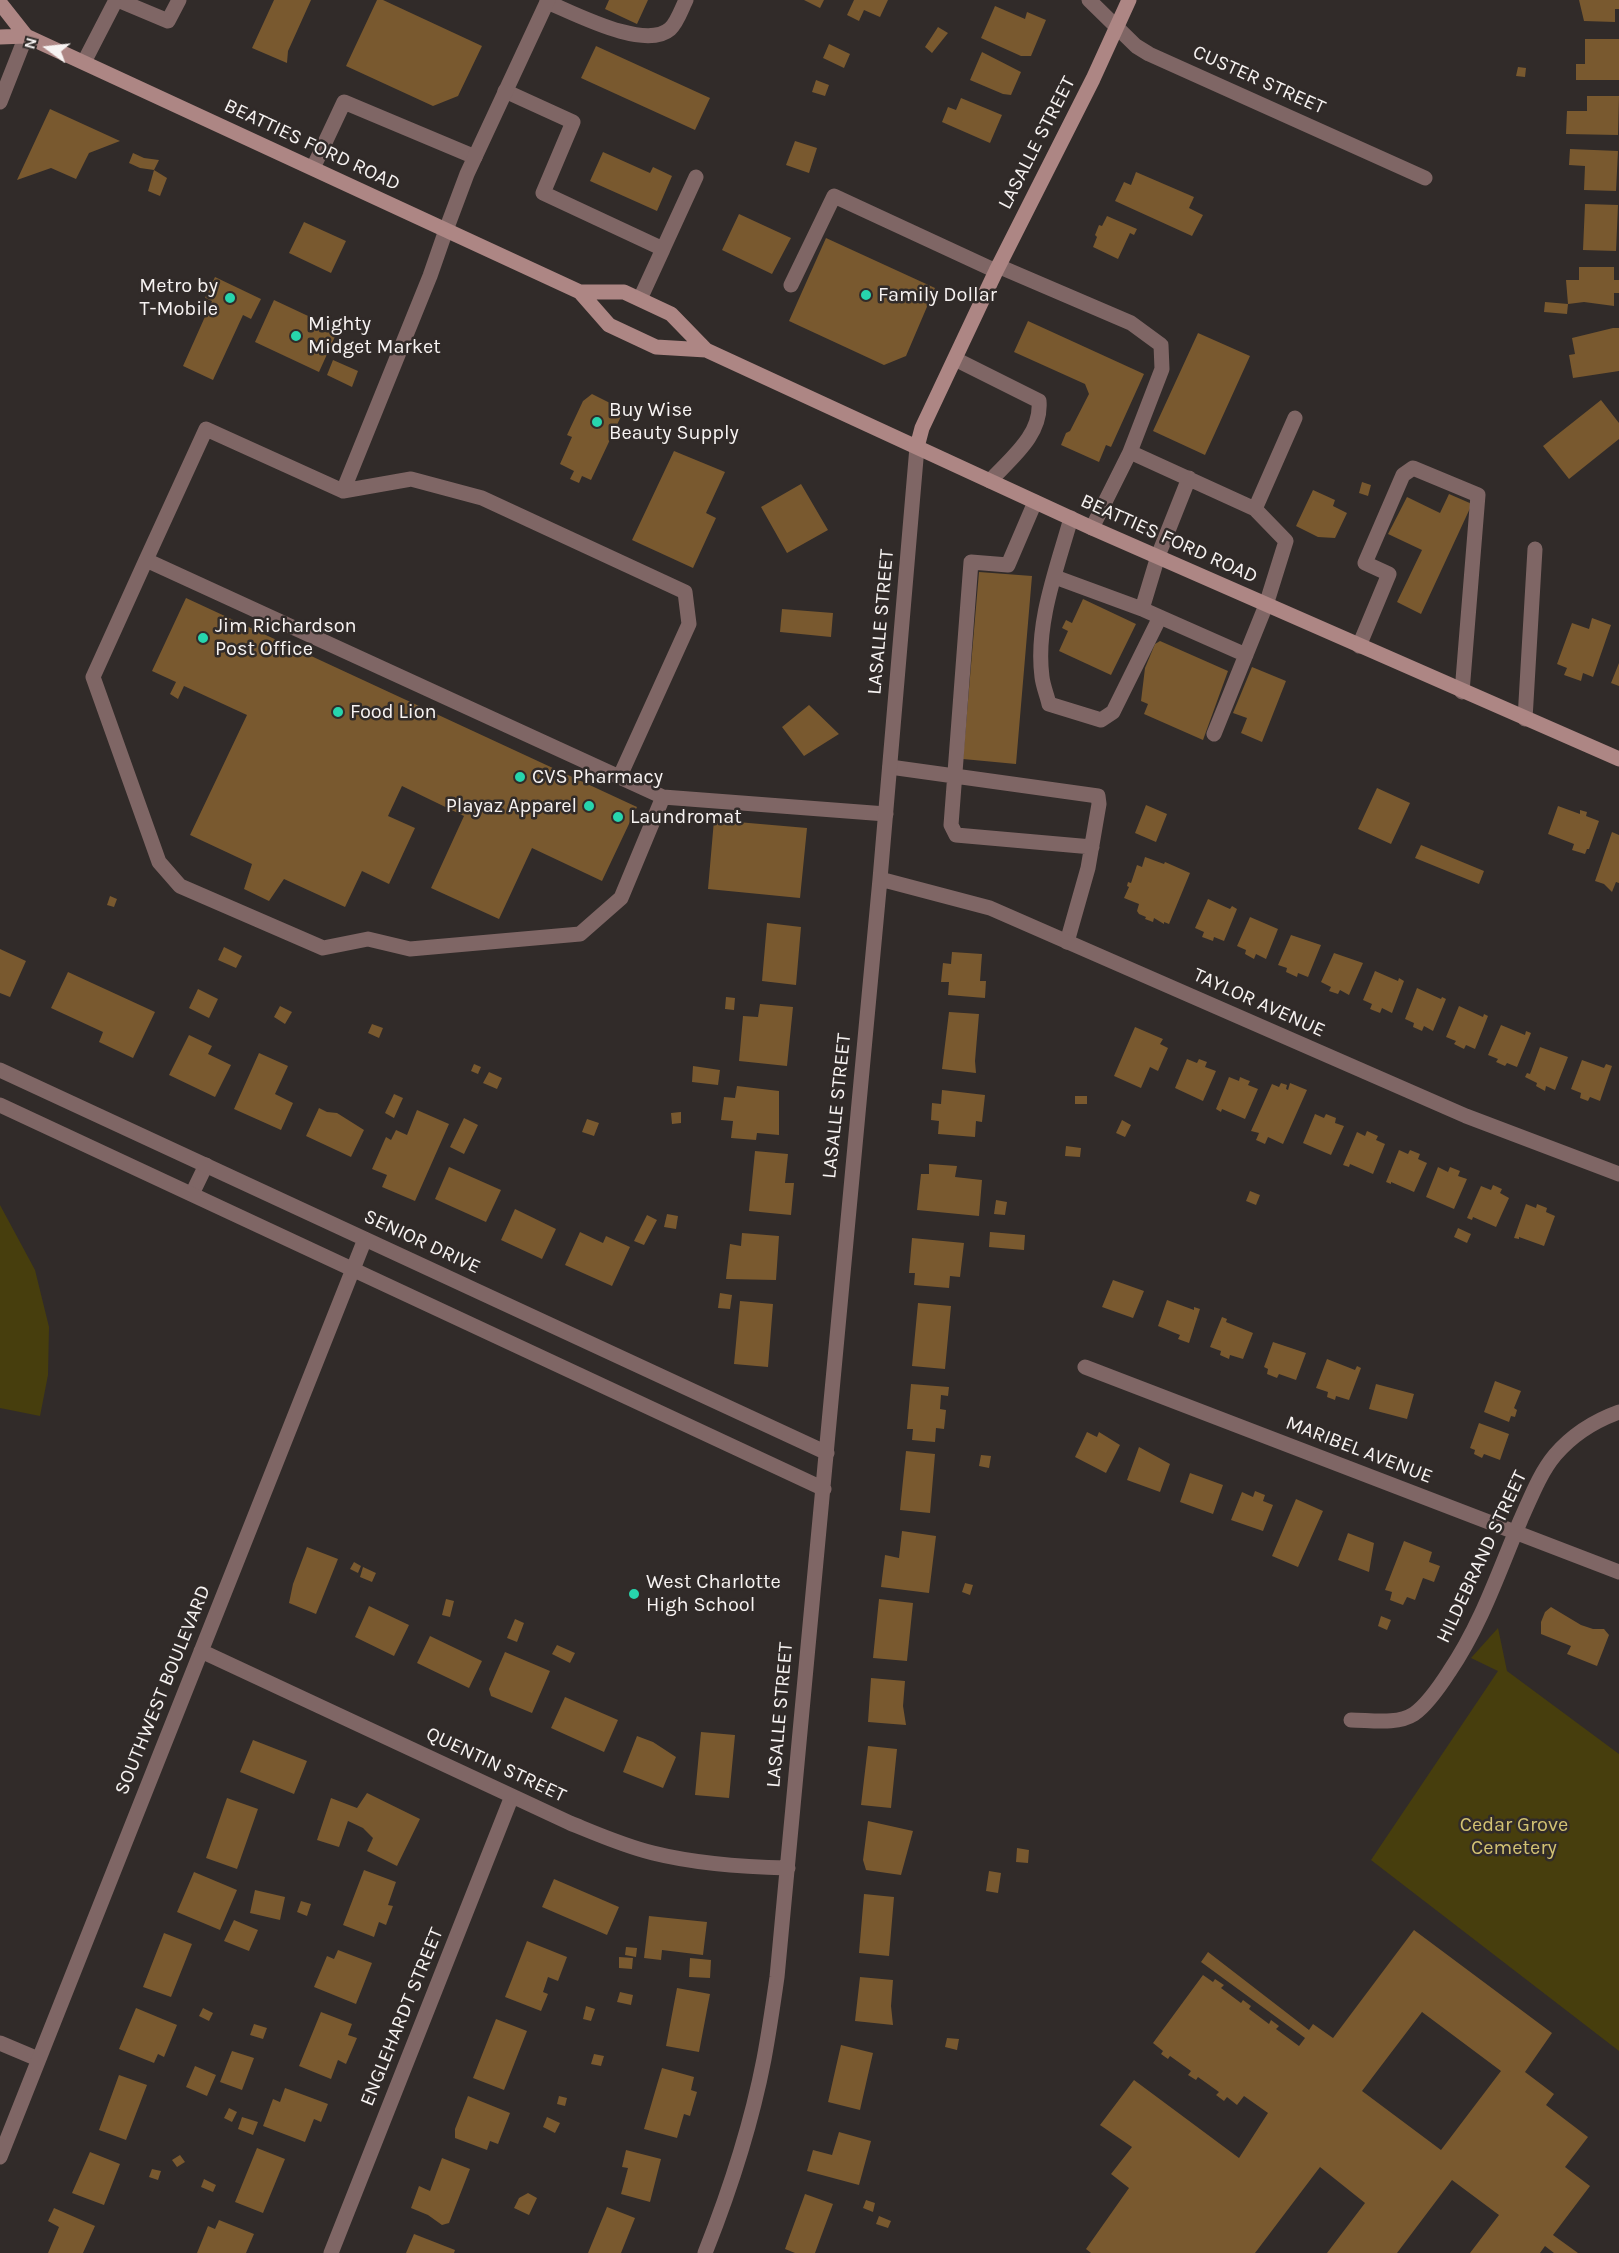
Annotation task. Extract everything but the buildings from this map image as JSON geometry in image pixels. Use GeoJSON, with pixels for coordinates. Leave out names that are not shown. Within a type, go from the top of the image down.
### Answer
{"type":"FeatureCollection","features":[{"type":"Feature","properties":{"kind":"main road","name":"LASALLE STREET"},"geometry":{"type":"LineString","coordinates":[[917,447],[922,428],[997,268],[1094,79],[1129,0]]}},
{"type":"Feature","properties":{"kind":"main road","name":"BEATTIES FORD ROAD"},"geometry":{"type":"LineString","coordinates":[[0,3],[26,36]]}},
{"type":"Feature","properties":{"kind":"main road","name":"BEATTIES FORD ROAD"},"geometry":{"type":"LineString","coordinates":[[0,36],[26,36],[580,292],[609,325],[656,347],[706,350]]}},
{"type":"Feature","properties":{"kind":"main road","name":"BEATTIES FORD ROAD"},"geometry":{"type":"LineString","coordinates":[[580,292],[624,292],[640,299],[671,314],[706,350],[1092,528],[1619,759]]}},
{"type":"Feature","properties":{"kind":"street"},"geometry":{"type":"LineString","coordinates":[[84,62],[117,0],[168,21],[179,0]]}},
{"type":"Feature","properties":{"kind":"street"},"geometry":{"type":"LineString","coordinates":[[344,491],[475,157],[548,1],[626,34],[652,37],[670,29],[686,0]]}},
{"type":"Feature","properties":{"kind":"street","name":"CUSTER STREET"},"geometry":{"type":"LineString","coordinates":[[1089,0],[1136,46],[1149,54],[1425,178]]}},
{"type":"Feature","properties":{"kind":"street"},"geometry":{"type":"LineString","coordinates":[[0,102],[26,36]]}},
{"type":"Feature","properties":{"kind":"street"},"geometry":{"type":"LineString","coordinates":[[506,91],[573,122],[543,193],[663,249]]}},
{"type":"Feature","properties":{"kind":"street"},"geometry":{"type":"LineString","coordinates":[[313,168],[344,102],[475,157]]}},
{"type":"Feature","properties":{"kind":"street"},"geometry":{"type":"LineString","coordinates":[[640,299],[696,177]]}},
{"type":"Feature","properties":{"kind":"street"},"geometry":{"type":"LineString","coordinates":[[791,285],[834,196],[997,268],[1131,323],[1161,345],[1162,369],[1130,452],[1092,528]]}},
{"type":"Feature","properties":{"kind":"street"},"geometry":{"type":"LineString","coordinates":[[955,359],[1039,401],[1040,414],[1030,436],[990,481]]}},
{"type":"Feature","properties":{"kind":"street"},"geometry":{"type":"LineString","coordinates":[[1255,509],[1295,417]]}},
{"type":"Feature","properties":{"kind":"street"},"geometry":{"type":"LineString","coordinates":[[620,776],[689,624],[685,592],[482,498],[411,479],[344,491],[206,429],[93,677],[159,862],[180,886],[323,948],[368,939],[410,949],[580,934],[621,898],[663,797]]}},
{"type":"Feature","properties":{"kind":"street","name":"LASALLE STREET"},"geometry":{"type":"LineString","coordinates":[[705,2253],[736,2168],[764,2059],[777,1977],[886,814],[917,447]]}},
{"type":"Feature","properties":{"kind":"street"},"geometry":{"type":"LineString","coordinates":[[1130,452],[1255,509],[1286,540],[1266,604],[1214,734]]}},
{"type":"Feature","properties":{"kind":"street"},"geometry":{"type":"LineString","coordinates":[[1359,646],[1389,573],[1365,563],[1403,475],[1413,468],[1478,495],[1462,692]]}},
{"type":"Feature","properties":{"kind":"street"},"geometry":{"type":"LineString","coordinates":[[1142,609],[1158,556],[1190,478]]}},
{"type":"Feature","properties":{"kind":"street"},"geometry":{"type":"LineString","coordinates":[[1035,502],[1008,565],[971,562],[951,825],[956,835],[1092,847]]}},
{"type":"Feature","properties":{"kind":"street"},"geometry":{"type":"LineString","coordinates":[[1071,518],[1046,610],[1042,676],[1049,704],[1101,720],[1113,712],[1160,616]]}},
{"type":"Feature","properties":{"kind":"street"},"geometry":{"type":"LineString","coordinates":[[1525,719],[1535,549]]}},
{"type":"Feature","properties":{"kind":"street"},"geometry":{"type":"LineString","coordinates":[[146,560],[663,797],[886,814]]}},
{"type":"Feature","properties":{"kind":"street"},"geometry":{"type":"LineString","coordinates":[[1055,577],[1160,616],[1246,655]]}},
{"type":"Feature","properties":{"kind":"street"},"geometry":{"type":"LineString","coordinates":[[890,767],[1098,796],[1099,804],[1088,868],[1067,942]]}},
{"type":"Feature","properties":{"kind":"street","name":"TAYLOR AVENUE"},"geometry":{"type":"LineString","coordinates":[[880,879],[990,908],[1466,1116],[1619,1174]]}},
{"type":"Feature","properties":{"kind":"street","name":"SENIOR DRIVE"},"geometry":{"type":"LineString","coordinates":[[0,1070],[827,1453]]}},
{"type":"Feature","properties":{"kind":"street"},"geometry":{"type":"LineString","coordinates":[[0,1105],[824,1490]]}},
{"type":"Feature","properties":{"kind":"street"},"geometry":{"type":"LineString","coordinates":[[192,1194],[206,1165]]}},
{"type":"Feature","properties":{"kind":"street","name":"SOUTHWEST BOULEVARD"},"geometry":{"type":"LineString","coordinates":[[0,2157],[365,1239]]}},
{"type":"Feature","properties":{"kind":"street","name":"MARIBEL AVENUE"},"geometry":{"type":"LineString","coordinates":[[1085,1367],[1619,1572]]}},
{"type":"Feature","properties":{"kind":"street","name":"HILDEBRAND STREET"},"geometry":{"type":"LineString","coordinates":[[1351,1720],[1405,1718],[1414,1714],[1425,1703],[1450,1671],[1473,1633],[1538,1482],[1554,1456],[1588,1425],[1619,1412]]}},
{"type":"Feature","properties":{"kind":"street","name":"QUENTIN STREET"},"geometry":{"type":"LineString","coordinates":[[201,1651],[579,1827],[627,1846],[708,1864],[788,1868]]}},
{"type":"Feature","properties":{"kind":"street","name":"ENGLEHARDT STREET"},"geometry":{"type":"LineString","coordinates":[[331,2253],[512,1796]]}},
{"type":"Feature","properties":{"kind":"street"},"geometry":{"type":"LineString","coordinates":[[0,2043],[38,2059]]}},
{"type":"Feature","properties":{"kind":"green space"},"geometry":{"type":"Polygon","coordinates":[[[0,1205],[35,1270],[49,1327],[48,1375],[40,1416],[0,1408],[0,1205]]]}},
{"type":"Feature","properties":{"kind":"green space","name":"Cedar Grove Cemetery"},"geometry":{"type":"Polygon","coordinates":[[[1498,1628],[1507,1671],[1619,1754],[1619,2051],[1371,1860],[1498,1671],[1471,1658],[1498,1628]]]}},
{"type":"Feature","properties":{"kind":"place","name":"Family Dollar"},"geometry":{"type":"Point","coordinates":[866,295]}},
{"type":"Feature","properties":{"kind":"place","name":"Metro by T-Mobile"},"geometry":{"type":"Point","coordinates":[230,298]}},
{"type":"Feature","properties":{"kind":"place","name":"Mighty Midget Market"},"geometry":{"type":"Point","coordinates":[296,336]}},
{"type":"Feature","properties":{"kind":"place","name":"Buy Wise Beauty Supply"},"geometry":{"type":"Point","coordinates":[597,422]}},
{"type":"Feature","properties":{"kind":"place","name":"Jim Richardson Post Office"},"geometry":{"type":"Point","coordinates":[203,638]}},
{"type":"Feature","properties":{"kind":"place","name":"Food Lion"},"geometry":{"type":"Point","coordinates":[338,712]}},
{"type":"Feature","properties":{"kind":"place","name":"CVS Pharmacy"},"geometry":{"type":"Point","coordinates":[520,777]}},
{"type":"Feature","properties":{"kind":"place","name":"Playaz Apparel"},"geometry":{"type":"Point","coordinates":[589,806]}},
{"type":"Feature","properties":{"kind":"place","name":"Laundromat"},"geometry":{"type":"Point","coordinates":[618,817]}},
{"type":"Feature","properties":{"kind":"place","name":"West Charlotte High School"},"geometry":{"type":"Point","coordinates":[634,1594]}}]}
